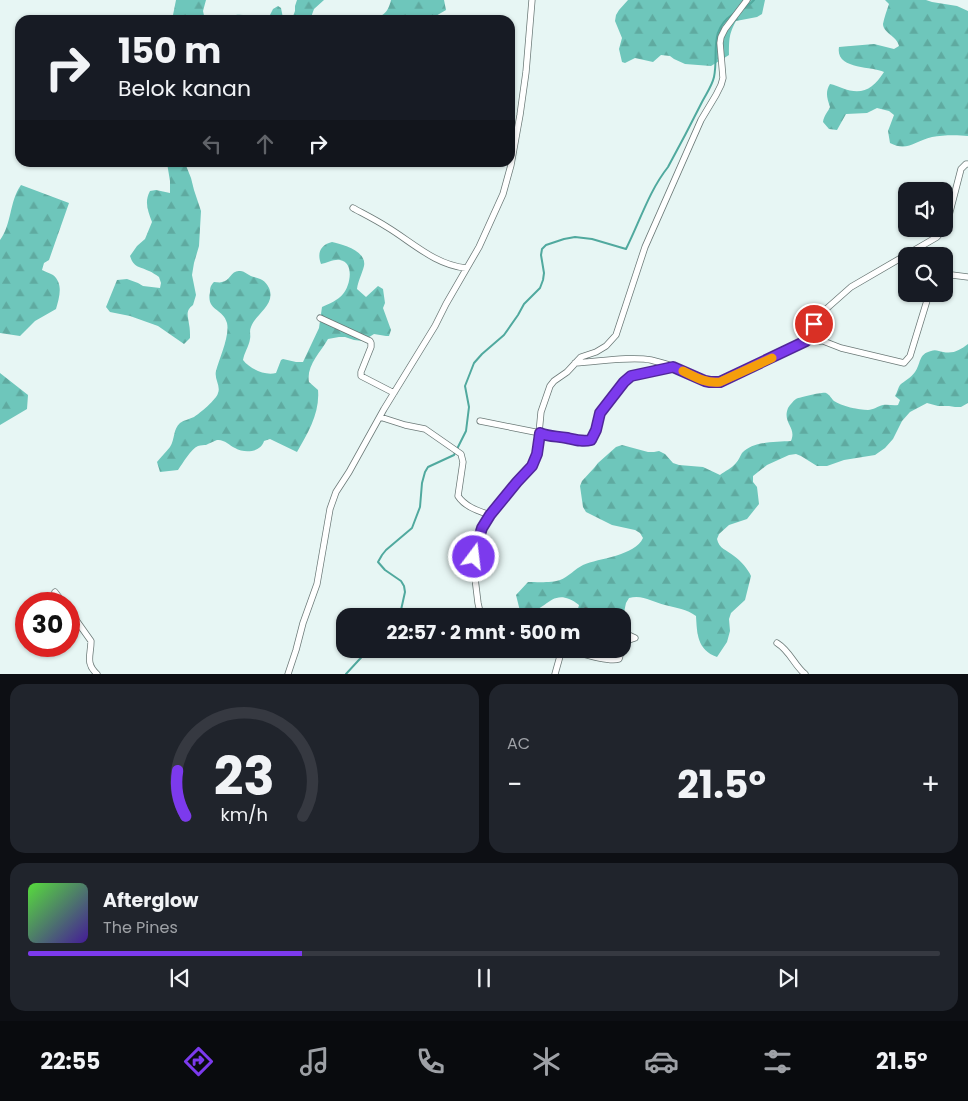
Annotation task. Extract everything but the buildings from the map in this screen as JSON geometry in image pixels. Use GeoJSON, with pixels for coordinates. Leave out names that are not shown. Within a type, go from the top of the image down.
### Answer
{"type":"FeatureCollection","features":[{"type":"Feature","properties":{"kind":"street"},"geometry":{"type":"LineString","coordinates":[[515,140],[526,72],[532,0]]}},
{"type":"Feature","properties":{"kind":"street"},"geometry":{"type":"LineString","coordinates":[[479,608],[475,588],[474,557],[482,528],[490,515],[532,466],[537,454],[542,412],[550,386],[581,357],[606,346],[616,335],[645,247],[701,120],[721,85],[723,78],[720,44],[724,29],[747,0]]}},
{"type":"Feature","properties":{"kind":"street"},"geometry":{"type":"LineString","coordinates":[[806,341],[814,324],[825,310],[850,286],[937,237],[946,227],[961,169],[968,164]]}},
{"type":"Feature","properties":{"kind":"street"},"geometry":{"type":"LineString","coordinates":[[288,674],[317,584],[330,509],[336,492],[435,326],[479,246],[504,194],[510,167]]}},
{"type":"Feature","properties":{"kind":"street"},"geometry":{"type":"LineString","coordinates":[[353,208],[386,226],[429,255],[459,268],[466,268]]}},
{"type":"Feature","properties":{"kind":"street"},"geometry":{"type":"LineString","coordinates":[[953,275],[968,277]]}},
{"type":"Feature","properties":{"kind":"street"},"geometry":{"type":"LineString","coordinates":[[575,363],[635,358],[651,360],[705,381],[720,382],[806,341],[823,341],[841,348],[904,363],[910,356],[927,302]]}},
{"type":"Feature","properties":{"kind":"street"},"geometry":{"type":"LineString","coordinates":[[320,318],[371,343],[361,376],[394,393]]}},
{"type":"Feature","properties":{"kind":"street"},"geometry":{"type":"LineString","coordinates":[[480,421],[540,433],[549,437],[570,438],[581,441],[591,440],[596,430],[600,413],[624,382],[631,376],[673,367]]}},
{"type":"Feature","properties":{"kind":"street"},"geometry":{"type":"LineString","coordinates":[[380,417],[425,430],[461,454],[463,462],[458,496],[466,505],[490,515]]}},
{"type":"Feature","properties":{"kind":"street"},"geometry":{"type":"LineString","coordinates":[[80,626],[91,641],[89,663],[97,674]]}},
{"type":"Feature","properties":{"kind":"street"},"geometry":{"type":"LineString","coordinates":[[777,643],[787,651],[798,668],[805,674]]}},
{"type":"Feature","properties":{"kind":"street"},"geometry":{"type":"LineString","coordinates":[[554,674],[560,658]]}},
{"type":"Feature","properties":{"kind":"street"},"geometry":{"type":"LineString","coordinates":[[600,658],[615,661],[619,658]]}},
{"type":"Feature","properties":{"kind":"green space"},"geometry":{"type":"Polygon","coordinates":[[[176,0],[206,0],[204,15],[173,15],[176,0]]]}},
{"type":"Feature","properties":{"kind":"green space"},"geometry":{"type":"Polygon","coordinates":[[[297,0],[324,0],[314,9],[312,15],[294,15],[297,0]]]}},
{"type":"Feature","properties":{"kind":"green space"},"geometry":{"type":"Polygon","coordinates":[[[391,0],[444,0],[446,10],[438,15],[382,15],[389,7],[391,0]]]}},
{"type":"Feature","properties":{"kind":"green space"},"geometry":{"type":"Polygon","coordinates":[[[628,0],[765,0],[762,14],[757,17],[736,21],[730,37],[729,55],[711,66],[685,64],[670,56],[661,55],[653,62],[635,58],[625,63],[622,62],[619,49],[622,38],[615,21],[619,10],[628,0]]]}},
{"type":"Feature","properties":{"kind":"green space"},"geometry":{"type":"Polygon","coordinates":[[[885,0],[926,0],[957,6],[968,11],[968,136],[936,136],[911,145],[896,145],[890,143],[888,131],[894,115],[889,111],[877,108],[867,113],[846,114],[837,130],[829,129],[823,122],[830,107],[827,90],[830,84],[849,90],[861,91],[876,83],[884,72],[848,63],[839,54],[839,47],[874,44],[894,49],[899,46],[883,24],[889,4],[885,0]]]}},
{"type":"Feature","properties":{"kind":"green space"},"geometry":{"type":"Polygon","coordinates":[[[278,6],[281,8],[282,15],[270,15],[273,9],[278,6]]]}},
{"type":"Feature","properties":{"kind":"green space"},"geometry":{"type":"Polygon","coordinates":[[[168,167],[187,167],[201,211],[199,246],[192,275],[196,295],[188,314],[190,338],[184,344],[158,326],[130,316],[110,312],[106,307],[117,280],[127,279],[143,286],[160,288],[159,277],[135,265],[130,256],[145,239],[152,222],[147,203],[150,191],[156,190],[170,193],[168,167]]]}},
{"type":"Feature","properties":{"kind":"green space"},"geometry":{"type":"Polygon","coordinates":[[[21,185],[69,203],[49,260],[44,263],[42,270],[53,275],[59,283],[60,291],[56,309],[35,321],[20,336],[0,333],[0,240],[7,227],[14,199],[21,185]]]}},
{"type":"Feature","properties":{"kind":"green space"},"geometry":{"type":"Polygon","coordinates":[[[332,242],[353,249],[362,256],[364,266],[357,289],[366,297],[378,286],[383,289],[385,303],[383,308],[391,330],[389,336],[374,334],[363,341],[345,337],[328,339],[314,360],[310,370],[309,382],[318,390],[317,407],[309,430],[297,452],[270,439],[264,441],[260,448],[252,451],[239,450],[224,441],[217,440],[195,448],[178,470],[160,472],[157,462],[170,447],[178,425],[200,413],[218,393],[216,371],[226,341],[228,328],[225,318],[210,303],[210,287],[212,284],[225,281],[235,272],[240,271],[261,279],[267,285],[270,299],[253,322],[243,360],[258,371],[276,373],[283,359],[303,362],[319,328],[322,307],[339,298],[348,286],[350,275],[348,265],[345,262],[338,260],[321,264],[320,250],[332,242]]]}},
{"type":"Feature","properties":{"kind":"green space"},"geometry":{"type":"Polygon","coordinates":[[[968,344],[968,403],[961,407],[955,407],[927,403],[910,412],[902,421],[893,439],[875,455],[844,460],[827,466],[817,466],[796,454],[789,455],[767,465],[753,476],[753,482],[757,487],[759,504],[747,519],[729,525],[719,534],[717,539],[721,547],[739,560],[751,576],[745,600],[731,613],[727,642],[717,657],[705,650],[699,640],[696,616],[685,610],[643,598],[629,598],[625,608],[578,608],[579,605],[561,597],[539,608],[519,608],[516,595],[528,582],[560,580],[583,565],[625,553],[639,544],[643,538],[635,530],[612,525],[586,512],[583,507],[580,486],[582,481],[616,447],[622,445],[648,452],[659,451],[665,454],[673,463],[703,467],[720,475],[734,465],[742,453],[752,446],[791,441],[792,432],[787,413],[788,408],[796,399],[826,393],[837,403],[860,409],[870,410],[885,405],[898,405],[900,400],[895,396],[899,386],[910,378],[917,369],[924,354],[934,350],[954,352],[968,344]]]}},
{"type":"Feature","properties":{"kind":"green space"},"geometry":{"type":"Polygon","coordinates":[[[0,373],[28,395],[27,409],[0,425],[0,373]]]}},
{"type":"Feature","properties":{"kind":"waterway"},"geometry":{"type":"LineString","coordinates":[[742,10],[754,0]]}},
{"type":"Feature","properties":{"kind":"waterway"},"geometry":{"type":"LineString","coordinates":[[401,608],[405,592],[404,586],[401,581],[385,570],[378,562],[386,550],[412,528],[420,507],[422,483],[428,467],[454,455],[466,431],[469,407],[465,386],[474,363],[504,335],[524,304],[540,288],[544,273],[541,255],[542,249],[546,245],[575,237],[592,239],[626,249],[650,196],[668,167],[712,84],[717,35],[725,21],[733,14]]}},
{"type":"Feature","properties":{"kind":"waterway"},"geometry":{"type":"LineString","coordinates":[[346,674],[361,658]]}},
{"type":"Feature","properties":{"kind":"slow traffic"},"geometry":{"type":"LineString","coordinates":[[683,371],[705,381],[720,382],[772,358]]}},
{"type":"Feature","properties":{"kind":"route"},"geometry":{"type":"LineString","coordinates":[[474,557],[482,528],[490,515],[532,466],[537,454],[540,433],[549,437],[570,438],[581,441],[591,440],[596,430],[600,413],[624,382],[631,376],[673,367],[705,381],[720,382],[806,341],[814,324]]}}]}
